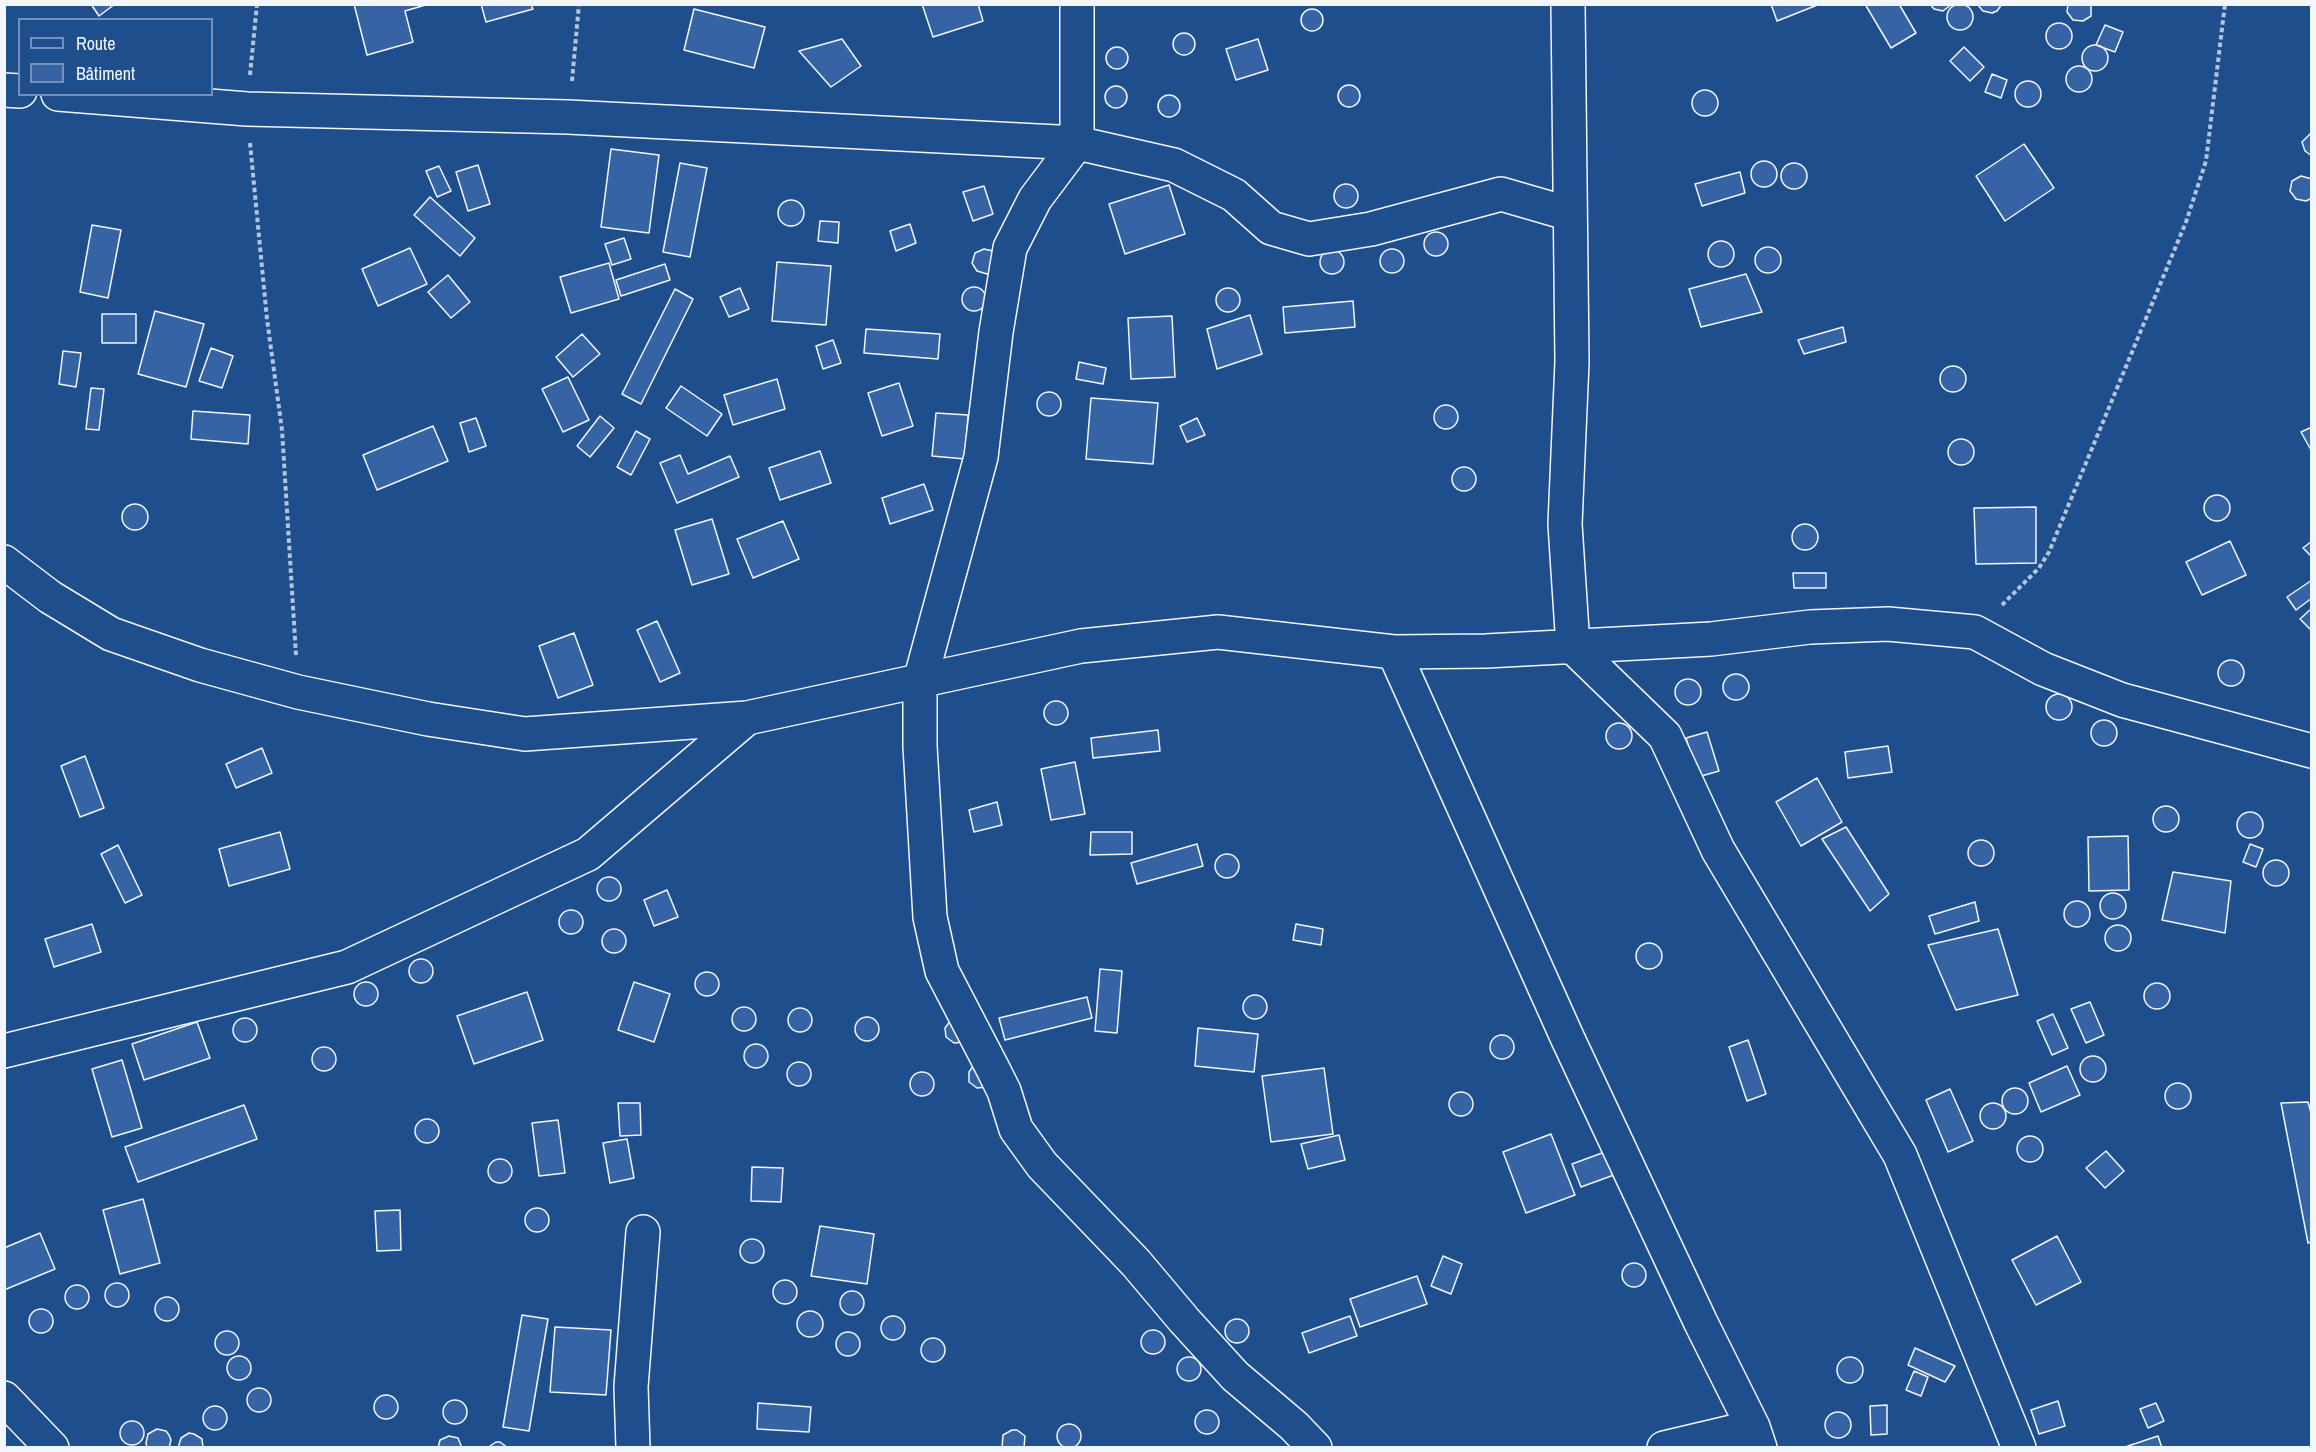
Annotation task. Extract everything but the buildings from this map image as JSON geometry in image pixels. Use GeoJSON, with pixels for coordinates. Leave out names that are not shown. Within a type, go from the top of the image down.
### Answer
{"type":"FeatureCollection","features":[{"type":"Feature","properties":{"kind":"street"},"geometry":{"type":"LineString","coordinates":[[1077,4],[1077,143],[1035,199],[1010,248],[996,332],[981,457],[920,681],[920,746],[930,917],[942,971],[996,1076],[1016,1129],[1042,1164],[1136,1263],[1235,1376],[1294,1426],[1315,1448]]}},
{"type":"Feature","properties":{"kind":"street"},"geometry":{"type":"LineString","coordinates":[[1568,4],[1572,362],[1565,524],[1574,647],[1665,736],[1718,850],[1900,1155],[2019,1448]]}},
{"type":"Feature","properties":{"kind":"street"},"geometry":{"type":"LineString","coordinates":[[83,96],[247,109],[568,117],[1077,143],[1174,165],[1234,195],[1271,228],[1309,239],[1371,229],[1501,194],[1570,214]]}},
{"type":"Feature","properties":{"kind":"street"},"geometry":{"type":"LineString","coordinates":[[4,562],[50,597],[111,634],[200,665],[298,692],[428,719],[525,734],[747,718],[1082,646],[1218,632],[1394,652],[1574,647],[1711,639],[1810,627],[1887,624],[1975,632],[2043,669],[2122,700],[2312,751]]}},
{"type":"Feature","properties":{"kind":"street"},"geometry":{"type":"LineString","coordinates":[[1394,652],[1567,1037],[1757,1437],[1664,1448]]}},
{"type":"Feature","properties":{"kind":"street"},"geometry":{"type":"LineString","coordinates":[[4,1050],[347,967],[588,854],[747,718]]}},
{"type":"Feature","properties":{"kind":"street"},"geometry":{"type":"LineString","coordinates":[[633,1448],[632,1387],[643,1232]]}},
{"type":"Feature","properties":{"kind":"street"},"geometry":{"type":"LineString","coordinates":[[4,1398],[52,1448]]}},
{"type":"Feature","properties":{"kind":"path"},"geometry":{"type":"LineString","coordinates":[[257,4],[247,109],[267,320],[282,430],[298,692]]}},
{"type":"Feature","properties":{"kind":"path"},"geometry":{"type":"LineString","coordinates":[[568,117],[579,4]]}},
{"type":"Feature","properties":{"kind":"path"},"geometry":{"type":"LineString","coordinates":[[1975,632],[2025,583],[2049,552],[2186,222],[2205,161],[2224,4]]}}]}
